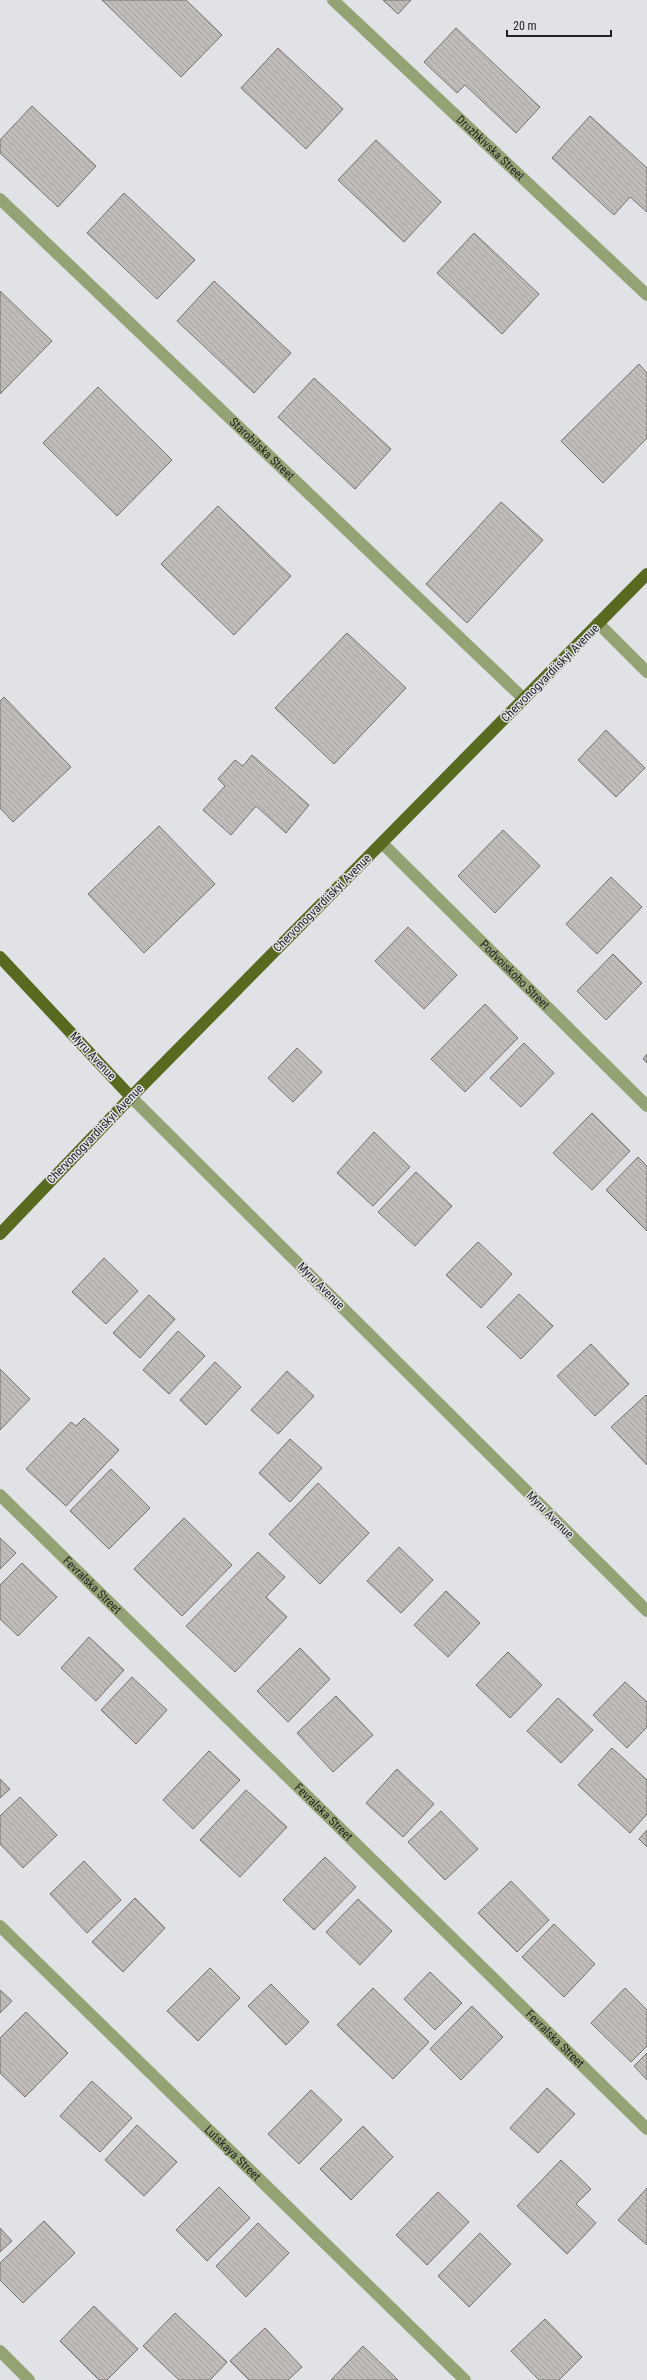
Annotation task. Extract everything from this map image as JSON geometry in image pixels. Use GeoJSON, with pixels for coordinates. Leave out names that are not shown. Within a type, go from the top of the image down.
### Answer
{"type":"FeatureCollection","features":[{"type":"Feature","properties":{"kind":"main road","name":"Chervonogvardiiskyi Avenue"},"geometry":{"type":"LineString","coordinates":[[0,1234],[131,1097],[647,574]]}},
{"type":"Feature","properties":{"kind":"main road","name":"Myru Avenue"},"geometry":{"type":"LineString","coordinates":[[0,956],[131,1097]]}},
{"type":"Feature","properties":{"kind":"street","name":"Druzhkivska Street"},"geometry":{"type":"LineString","coordinates":[[333,0],[647,295]]}},
{"type":"Feature","properties":{"kind":"street","name":"Starobilska Street"},"geometry":{"type":"LineString","coordinates":[[0,199],[524,699]]}},
{"type":"Feature","properties":{"kind":"street"},"geometry":{"type":"LineString","coordinates":[[598,623],[647,672]]}},
{"type":"Feature","properties":{"kind":"street","name":"Podvoiskoho Street"},"geometry":{"type":"LineString","coordinates":[[382,843],[647,1106]]}},
{"type":"Feature","properties":{"kind":"street","name":"Myru Avenue"},"geometry":{"type":"LineString","coordinates":[[131,1097],[647,1611]]}},
{"type":"Feature","properties":{"kind":"street","name":"Fevralska Street"},"geometry":{"type":"LineString","coordinates":[[0,1496],[647,2129]]}},
{"type":"Feature","properties":{"kind":"street","name":"Lutskaya Street"},"geometry":{"type":"LineString","coordinates":[[0,1926],[466,2380]]}},
{"type":"Feature","properties":{"kind":"street"},"geometry":{"type":"LineString","coordinates":[[0,2351],[29,2380]]}},
{"type":"Feature","properties":{"kind":"building"},"geometry":{"type":"Polygon","coordinates":[[[102,0],[186,0],[222,35],[181,77],[102,0]]]}},
{"type":"Feature","properties":{"kind":"building"},"geometry":{"type":"Polygon","coordinates":[[[383,0],[411,0],[398,14],[383,0]]]}},
{"type":"Feature","properties":{"kind":"building"},"geometry":{"type":"Polygon","coordinates":[[[456,28],[540,107],[516,133],[465,85],[457,93],[424,62],[456,28]]]}},
{"type":"Feature","properties":{"kind":"building"},"geometry":{"type":"Polygon","coordinates":[[[278,48],[343,109],[306,149],[241,88],[278,48]]]}},
{"type":"Feature","properties":{"kind":"building"},"geometry":{"type":"Polygon","coordinates":[[[32,106],[96,166],[58,207],[0,153],[0,140],[32,106]]]}},
{"type":"Feature","properties":{"kind":"building"},"geometry":{"type":"Polygon","coordinates":[[[590,116],[647,168],[647,212],[630,197],[614,215],[552,158],[590,116]]]}},
{"type":"Feature","properties":{"kind":"building"},"geometry":{"type":"Polygon","coordinates":[[[376,140],[441,202],[404,242],[338,180],[376,140]]]}},
{"type":"Feature","properties":{"kind":"building"},"geometry":{"type":"Polygon","coordinates":[[[124,193],[195,260],[157,299],[87,233],[124,193]]]}},
{"type":"Feature","properties":{"kind":"building"},"geometry":{"type":"Polygon","coordinates":[[[474,233],[539,294],[502,334],[437,273],[474,233]]]}},
{"type":"Feature","properties":{"kind":"building"},"geometry":{"type":"Polygon","coordinates":[[[214,281],[291,353],[254,393],[177,321],[214,281]]]}},
{"type":"Feature","properties":{"kind":"building"},"geometry":{"type":"Polygon","coordinates":[[[0,291],[52,341],[0,394],[0,291]]]}},
{"type":"Feature","properties":{"kind":"building"},"geometry":{"type":"Polygon","coordinates":[[[639,364],[647,373],[647,438],[603,483],[561,441],[639,364]]]}},
{"type":"Feature","properties":{"kind":"building"},"geometry":{"type":"Polygon","coordinates":[[[314,378],[391,449],[355,489],[278,417],[314,378]]]}},
{"type":"Feature","properties":{"kind":"building"},"geometry":{"type":"Polygon","coordinates":[[[98,387],[172,460],[117,516],[43,443],[98,387]]]}},
{"type":"Feature","properties":{"kind":"building"},"geometry":{"type":"Polygon","coordinates":[[[501,502],[543,540],[467,623],[426,584],[501,502]]]}},
{"type":"Feature","properties":{"kind":"building"},"geometry":{"type":"Polygon","coordinates":[[[218,506],[291,576],[234,635],[161,564],[218,506]]]}},
{"type":"Feature","properties":{"kind":"building"},"geometry":{"type":"Polygon","coordinates":[[[347,633],[406,688],[334,764],[275,708],[347,633]]]}},
{"type":"Feature","properties":{"kind":"building"},"geometry":{"type":"Polygon","coordinates":[[[4,697],[71,767],[13,822],[0,808],[0,701],[4,697]]]}},
{"type":"Feature","properties":{"kind":"building"},"geometry":{"type":"Polygon","coordinates":[[[606,730],[645,768],[616,797],[578,760],[606,730]]]}},
{"type":"Feature","properties":{"kind":"building"},"geometry":{"type":"Polygon","coordinates":[[[252,755],[309,805],[286,833],[256,806],[231,835],[203,810],[225,786],[218,779],[235,760],[243,766],[252,755]]]}},
{"type":"Feature","properties":{"kind":"building"},"geometry":{"type":"Polygon","coordinates":[[[159,826],[215,884],[144,953],[88,894],[159,826]]]}},
{"type":"Feature","properties":{"kind":"building"},"geometry":{"type":"Polygon","coordinates":[[[503,830],[540,866],[495,913],[458,876],[503,830]]]}},
{"type":"Feature","properties":{"kind":"building"},"geometry":{"type":"Polygon","coordinates":[[[611,877],[642,907],[597,954],[566,924],[611,877]]]}},
{"type":"Feature","properties":{"kind":"building"},"geometry":{"type":"Polygon","coordinates":[[[408,927],[457,975],[424,1009],[375,961],[408,927]]]}},
{"type":"Feature","properties":{"kind":"building"},"geometry":{"type":"Polygon","coordinates":[[[613,954],[642,983],[606,1020],[577,991],[613,954]]]}},
{"type":"Feature","properties":{"kind":"building"},"geometry":{"type":"Polygon","coordinates":[[[485,1004],[518,1038],[465,1092],[431,1059],[485,1004]]]}},
{"type":"Feature","properties":{"kind":"building"},"geometry":{"type":"Polygon","coordinates":[[[524,1043],[554,1073],[521,1107],[490,1078],[524,1043]]]}},
{"type":"Feature","properties":{"kind":"building"},"geometry":{"type":"Polygon","coordinates":[[[297,1048],[322,1072],[293,1102],[268,1078],[297,1048]]]}},
{"type":"Feature","properties":{"kind":"building"},"geometry":{"type":"Polygon","coordinates":[[[647,1054],[647,1063],[643,1059],[647,1054]]]}},
{"type":"Feature","properties":{"kind":"building"},"geometry":{"type":"Polygon","coordinates":[[[592,1113],[630,1151],[592,1190],[553,1153],[592,1113]]]}},
{"type":"Feature","properties":{"kind":"building"},"geometry":{"type":"Polygon","coordinates":[[[374,1132],[410,1167],[373,1206],[337,1173],[374,1132]]]}},
{"type":"Feature","properties":{"kind":"building"},"geometry":{"type":"Polygon","coordinates":[[[638,1157],[647,1166],[647,1231],[606,1190],[638,1157]]]}},
{"type":"Feature","properties":{"kind":"building"},"geometry":{"type":"Polygon","coordinates":[[[416,1172],[452,1206],[415,1246],[378,1212],[416,1172]]]}},
{"type":"Feature","properties":{"kind":"building"},"geometry":{"type":"Polygon","coordinates":[[[478,1242],[512,1274],[481,1308],[446,1275],[478,1242]]]}},
{"type":"Feature","properties":{"kind":"building"},"geometry":{"type":"Polygon","coordinates":[[[104,1258],[138,1291],[106,1324],[72,1292],[104,1258]]]}},
{"type":"Feature","properties":{"kind":"building"},"geometry":{"type":"Polygon","coordinates":[[[519,1294],[553,1326],[521,1359],[487,1327],[519,1294]]]}},
{"type":"Feature","properties":{"kind":"building"},"geometry":{"type":"Polygon","coordinates":[[[149,1295],[175,1319],[140,1358],[113,1333],[149,1295]]]}},
{"type":"Feature","properties":{"kind":"building"},"geometry":{"type":"Polygon","coordinates":[[[178,1331],[205,1356],[169,1394],[143,1370],[178,1331]]]}},
{"type":"Feature","properties":{"kind":"building"},"geometry":{"type":"Polygon","coordinates":[[[591,1344],[629,1384],[595,1416],[557,1376],[591,1344]]]}},
{"type":"Feature","properties":{"kind":"building"},"geometry":{"type":"Polygon","coordinates":[[[215,1362],[241,1387],[206,1425],[180,1400],[215,1362]]]}},
{"type":"Feature","properties":{"kind":"building"},"geometry":{"type":"Polygon","coordinates":[[[0,1369],[30,1399],[0,1430],[0,1369]]]}},
{"type":"Feature","properties":{"kind":"building"},"geometry":{"type":"Polygon","coordinates":[[[287,1371],[314,1396],[278,1434],[251,1410],[287,1371]]]}},
{"type":"Feature","properties":{"kind":"building"},"geometry":{"type":"Polygon","coordinates":[[[646,1395],[647,1396],[647,1465],[611,1427],[646,1395]]]}},
{"type":"Feature","properties":{"kind":"building"},"geometry":{"type":"Polygon","coordinates":[[[84,1418],[119,1450],[66,1506],[26,1469],[71,1422],[76,1426],[84,1418]]]}},
{"type":"Feature","properties":{"kind":"building"},"geometry":{"type":"Polygon","coordinates":[[[290,1439],[322,1468],[290,1502],[259,1473],[290,1439]]]}},
{"type":"Feature","properties":{"kind":"building"},"geometry":{"type":"Polygon","coordinates":[[[111,1469],[150,1508],[109,1549],[70,1511],[111,1469]]]}},
{"type":"Feature","properties":{"kind":"building"},"geometry":{"type":"Polygon","coordinates":[[[318,1483],[369,1533],[320,1584],[269,1534],[318,1483]]]}},
{"type":"Feature","properties":{"kind":"building"},"geometry":{"type":"Polygon","coordinates":[[[184,1518],[232,1565],[182,1616],[134,1569],[184,1518]]]}},
{"type":"Feature","properties":{"kind":"building"},"geometry":{"type":"Polygon","coordinates":[[[0,1538],[16,1553],[0,1569],[0,1538]]]}},
{"type":"Feature","properties":{"kind":"building"},"geometry":{"type":"Polygon","coordinates":[[[399,1547],[433,1580],[401,1613],[367,1581],[399,1547]]]}},
{"type":"Feature","properties":{"kind":"building"},"geometry":{"type":"Polygon","coordinates":[[[258,1552],[285,1577],[266,1597],[287,1617],[235,1672],[186,1626],[258,1552]]]}},
{"type":"Feature","properties":{"kind":"building"},"geometry":{"type":"Polygon","coordinates":[[[22,1563],[57,1597],[18,1636],[0,1619],[0,1585],[22,1563]]]}},
{"type":"Feature","properties":{"kind":"building"},"geometry":{"type":"Polygon","coordinates":[[[446,1591],[480,1623],[448,1657],[414,1625],[446,1591]]]}},
{"type":"Feature","properties":{"kind":"building"},"geometry":{"type":"Polygon","coordinates":[[[89,1637],[124,1670],[96,1701],[61,1668],[89,1637]]]}},
{"type":"Feature","properties":{"kind":"building"},"geometry":{"type":"Polygon","coordinates":[[[300,1648],[330,1679],[288,1722],[257,1691],[300,1648]]]}},
{"type":"Feature","properties":{"kind":"building"},"geometry":{"type":"Polygon","coordinates":[[[508,1652],[542,1685],[510,1718],[476,1685],[508,1652]]]}},
{"type":"Feature","properties":{"kind":"building"},"geometry":{"type":"Polygon","coordinates":[[[132,1677],[167,1710],[136,1744],[101,1710],[132,1677]]]}},
{"type":"Feature","properties":{"kind":"building"},"geometry":{"type":"Polygon","coordinates":[[[625,1682],[647,1702],[647,1727],[627,1748],[593,1715],[625,1682]]]}},
{"type":"Feature","properties":{"kind":"building"},"geometry":{"type":"Polygon","coordinates":[[[336,1696],[373,1735],[333,1772],[297,1733],[336,1696]]]}},
{"type":"Feature","properties":{"kind":"building"},"geometry":{"type":"Polygon","coordinates":[[[558,1698],[593,1730],[561,1763],[527,1731],[558,1698]]]}},
{"type":"Feature","properties":{"kind":"building"},"geometry":{"type":"Polygon","coordinates":[[[612,1748],[647,1780],[647,1814],[630,1833],[578,1785],[612,1748]]]}},
{"type":"Feature","properties":{"kind":"building"},"geometry":{"type":"Polygon","coordinates":[[[209,1751],[240,1780],[193,1829],[163,1800],[209,1751]]]}},
{"type":"Feature","properties":{"kind":"building"},"geometry":{"type":"Polygon","coordinates":[[[397,1769],[434,1804],[403,1837],[366,1803],[397,1769]]]}},
{"type":"Feature","properties":{"kind":"building"},"geometry":{"type":"Polygon","coordinates":[[[0,1779],[10,1789],[0,1798],[0,1779]]]}},
{"type":"Feature","properties":{"kind":"building"},"geometry":{"type":"Polygon","coordinates":[[[246,1790],[287,1827],[240,1877],[200,1840],[246,1790]]]}},
{"type":"Feature","properties":{"kind":"building"},"geometry":{"type":"Polygon","coordinates":[[[20,1797],[57,1835],[23,1868],[0,1844],[0,1816],[20,1797]]]}},
{"type":"Feature","properties":{"kind":"building"},"geometry":{"type":"Polygon","coordinates":[[[441,1811],[478,1849],[445,1880],[408,1842],[441,1811]]]}},
{"type":"Feature","properties":{"kind":"building"},"geometry":{"type":"Polygon","coordinates":[[[647,1830],[647,1847],[639,1839],[647,1830]]]}},
{"type":"Feature","properties":{"kind":"building"},"geometry":{"type":"Polygon","coordinates":[[[325,1857],[356,1887],[314,1930],[283,1900],[325,1857]]]}},
{"type":"Feature","properties":{"kind":"building"},"geometry":{"type":"Polygon","coordinates":[[[84,1861],[121,1900],[87,1933],[50,1894],[84,1861]]]}},
{"type":"Feature","properties":{"kind":"building"},"geometry":{"type":"Polygon","coordinates":[[[511,1881],[549,1920],[517,1952],[478,1913],[511,1881]]]}},
{"type":"Feature","properties":{"kind":"building"},"geometry":{"type":"Polygon","coordinates":[[[135,1898],[165,1928],[123,1972],[92,1942],[135,1898]]]}},
{"type":"Feature","properties":{"kind":"building"},"geometry":{"type":"Polygon","coordinates":[[[358,1899],[392,1931],[360,1965],[326,1932],[358,1899]]]}},
{"type":"Feature","properties":{"kind":"building"},"geometry":{"type":"Polygon","coordinates":[[[554,1924],[595,1964],[564,1997],[522,1957],[554,1924]]]}},
{"type":"Feature","properties":{"kind":"building"},"geometry":{"type":"Polygon","coordinates":[[[210,1968],[240,1998],[198,2041],[167,2011],[210,1968]]]}},
{"type":"Feature","properties":{"kind":"building"},"geometry":{"type":"Polygon","coordinates":[[[430,1972],[462,2003],[435,2030],[404,1999],[430,1972]]]}},
{"type":"Feature","properties":{"kind":"building"},"geometry":{"type":"Polygon","coordinates":[[[271,1984],[309,2022],[286,2045],[248,2006],[271,1984]]]}},
{"type":"Feature","properties":{"kind":"building"},"geometry":{"type":"Polygon","coordinates":[[[373,1988],[429,2042],[393,2079],[337,2025],[373,1988]]]}},
{"type":"Feature","properties":{"kind":"building"},"geometry":{"type":"Polygon","coordinates":[[[625,1988],[647,2010],[647,2046],[631,2062],[591,2023],[625,1988]]]}},
{"type":"Feature","properties":{"kind":"building"},"geometry":{"type":"Polygon","coordinates":[[[0,1990],[12,2001],[0,2013],[0,1990]]]}},
{"type":"Feature","properties":{"kind":"building"},"geometry":{"type":"Polygon","coordinates":[[[472,2006],[503,2037],[461,2080],[430,2049],[472,2006]]]}},
{"type":"Feature","properties":{"kind":"building"},"geometry":{"type":"Polygon","coordinates":[[[26,2012],[68,2053],[25,2097],[0,2073],[0,2038],[26,2012]]]}},
{"type":"Feature","properties":{"kind":"building"},"geometry":{"type":"Polygon","coordinates":[[[647,2053],[647,2080],[634,2066],[647,2053]]]}},
{"type":"Feature","properties":{"kind":"building"},"geometry":{"type":"Polygon","coordinates":[[[92,2081],[132,2118],[100,2152],[60,2116],[92,2081]]]}},
{"type":"Feature","properties":{"kind":"building"},"geometry":{"type":"Polygon","coordinates":[[[547,2088],[575,2114],[538,2153],[510,2128],[547,2088]]]}},
{"type":"Feature","properties":{"kind":"building"},"geometry":{"type":"Polygon","coordinates":[[[311,2090],[342,2120],[299,2164],[268,2134],[311,2090]]]}},
{"type":"Feature","properties":{"kind":"building"},"geometry":{"type":"Polygon","coordinates":[[[137,2125],[177,2162],[144,2196],[105,2160],[137,2125]]]}},
{"type":"Feature","properties":{"kind":"building"},"geometry":{"type":"Polygon","coordinates":[[[363,2126],[393,2157],[351,2200],[320,2169],[363,2126]]]}},
{"type":"Feature","properties":{"kind":"building"},"geometry":{"type":"Polygon","coordinates":[[[561,2160],[591,2189],[576,2204],[596,2223],[567,2254],[517,2206],[561,2160]]]}},
{"type":"Feature","properties":{"kind":"building"},"geometry":{"type":"Polygon","coordinates":[[[219,2187],[250,2218],[207,2261],[176,2230],[219,2187]]]}},
{"type":"Feature","properties":{"kind":"building"},"geometry":{"type":"Polygon","coordinates":[[[647,2188],[647,2245],[618,2220],[647,2188]]]}},
{"type":"Feature","properties":{"kind":"building"},"geometry":{"type":"Polygon","coordinates":[[[438,2192],[469,2222],[427,2265],[396,2235],[438,2192]]]}},
{"type":"Feature","properties":{"kind":"building"},"geometry":{"type":"Polygon","coordinates":[[[44,2221],[75,2253],[23,2303],[0,2280],[0,2263],[44,2221]]]}},
{"type":"Feature","properties":{"kind":"building"},"geometry":{"type":"Polygon","coordinates":[[[258,2223],[289,2253],[246,2297],[216,2266],[258,2223]]]}},
{"type":"Feature","properties":{"kind":"building"},"geometry":{"type":"Polygon","coordinates":[[[0,2228],[12,2241],[0,2252],[0,2228]]]}},
{"type":"Feature","properties":{"kind":"building"},"geometry":{"type":"Polygon","coordinates":[[[480,2233],[511,2264],[469,2307],[438,2276],[480,2233]]]}},
{"type":"Feature","properties":{"kind":"building"},"geometry":{"type":"Polygon","coordinates":[[[94,2306],[138,2349],[107,2380],[99,2380],[60,2341],[94,2306]]]}},
{"type":"Feature","properties":{"kind":"building"},"geometry":{"type":"Polygon","coordinates":[[[175,2313],[227,2362],[210,2380],[179,2380],[143,2346],[175,2313]]]}},
{"type":"Feature","properties":{"kind":"building"},"geometry":{"type":"Polygon","coordinates":[[[545,2319],[582,2357],[559,2380],[539,2380],[511,2351],[545,2319]]]}},
{"type":"Feature","properties":{"kind":"building"},"geometry":{"type":"Polygon","coordinates":[[[265,2328],[302,2367],[288,2380],[249,2380],[230,2361],[265,2328]]]}},
{"type":"Feature","properties":{"kind":"building"},"geometry":{"type":"Polygon","coordinates":[[[363,2346],[398,2380],[331,2380],[363,2346]]]}}]}
